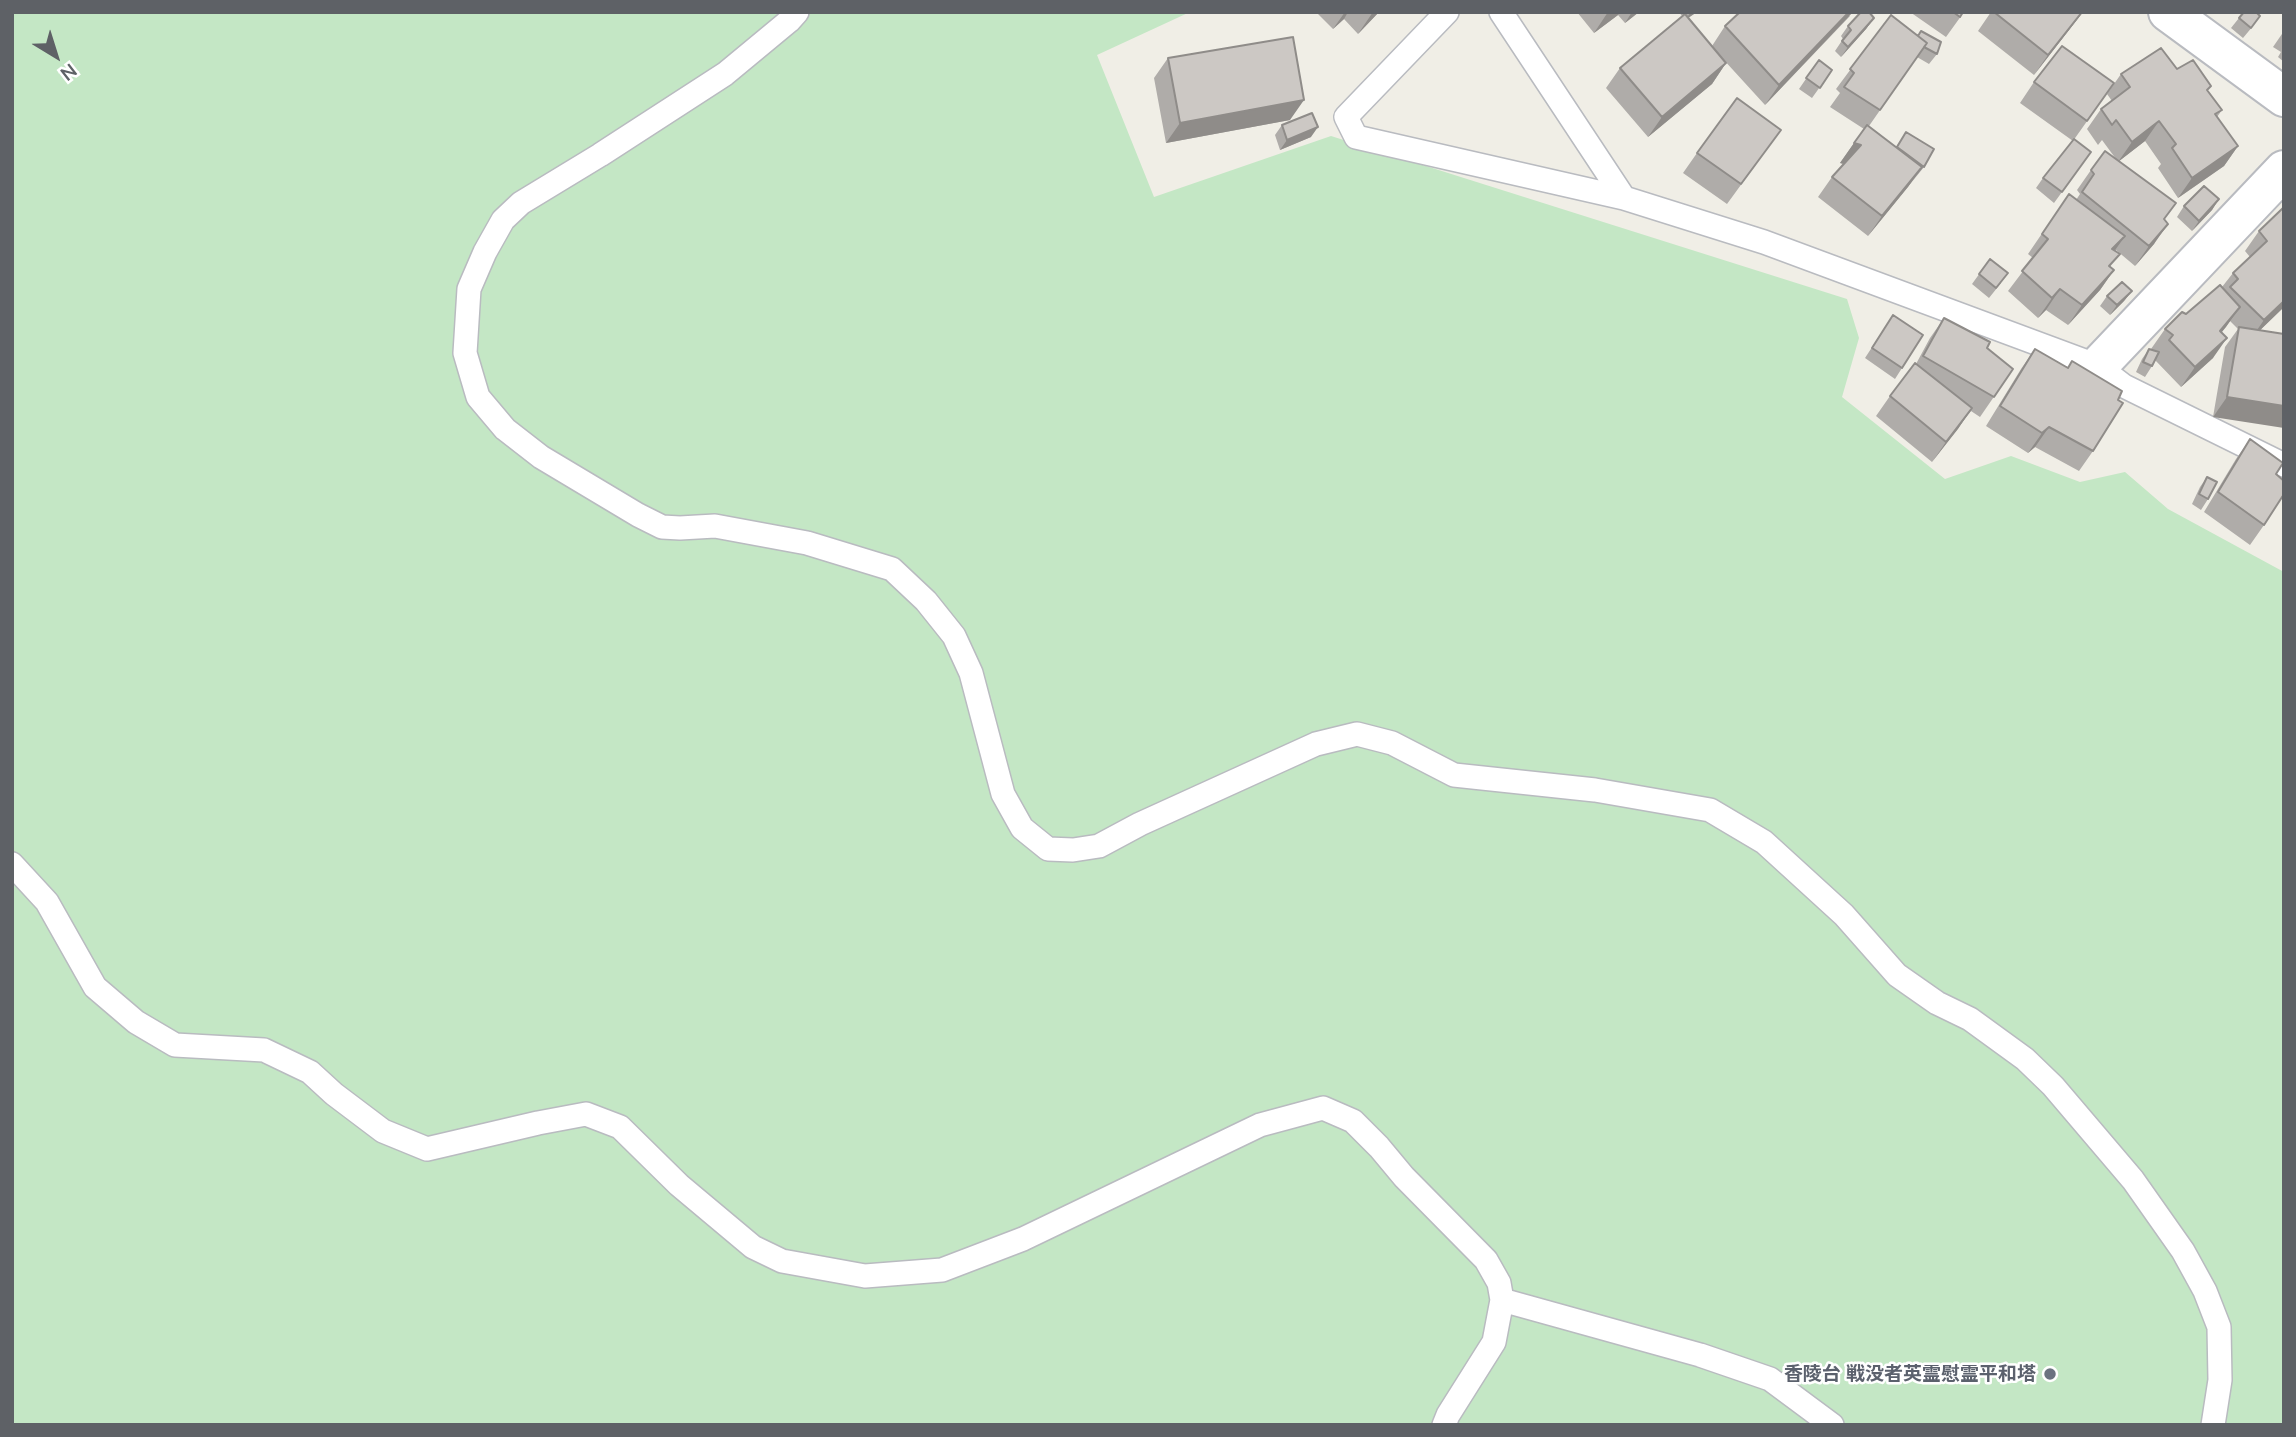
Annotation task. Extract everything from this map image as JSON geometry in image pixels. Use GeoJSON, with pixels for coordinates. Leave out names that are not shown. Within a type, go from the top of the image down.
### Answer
{"type":"FeatureCollection","features":[{"type":"Feature","properties":{"kind":"street"},"geometry":{"type":"LineString","coordinates":[[2168,12],[2284,97]]}},
{"type":"Feature","properties":{"kind":"street"},"geometry":{"type":"LineString","coordinates":[[2098,366],[2284,170]]}},
{"type":"Feature","properties":{"kind":"lane"},"geometry":{"type":"LineString","coordinates":[[797,12],[725,74],[521,203],[503,219],[485,252],[470,289],[465,353],[478,397],[505,429],[541,457],[662,527],[715,526],[807,543],[891,569],[926,601],[954,636],[971,673],[1003,794],[1023,828],[1048,849],[1073,850],[1099,846],[1140,824],[1316,744],[1357,734],[1392,743],[1454,775],[1502,782],[1595,789],[1710,810],[1764,842],[1844,915],[1897,975],[1937,1003],[1970,1019],[2025,1059],[2053,1086],[2133,1180],[2183,1251],[2205,1292],[2219,1327],[2220,1380],[2213,1425]]}},
{"type":"Feature","properties":{"kind":"lane"},"geometry":{"type":"LineString","coordinates":[[1447,12],[1346,117],[1356,137],[1624,198],[1764,242],[2098,366],[2124,386],[2284,465]]}},
{"type":"Feature","properties":{"kind":"lane"},"geometry":{"type":"LineString","coordinates":[[1501,12],[1624,198]]}},
{"type":"Feature","properties":{"kind":"lane"},"geometry":{"type":"LineString","coordinates":[[12,864],[47,902],[95,987],[136,1022],[175,1045],[264,1050],[310,1072],[383,1131],[427,1149],[586,1114],[598,1118],[620,1127],[679,1185],[753,1247],[782,1261],[865,1276],[942,1270],[1023,1239],[1260,1125],[1323,1108],[1353,1121],[1486,1260],[1499,1283],[1502,1300],[1494,1342],[1444,1425]]}},
{"type":"Feature","properties":{"kind":"lane"},"geometry":{"type":"LineString","coordinates":[[1502,1300],[1700,1355],[1770,1379],[1832,1425]]}},
{"type":"Feature","properties":{"kind":"green space"},"geometry":{"type":"Polygon","coordinates":[[[12,12],[1190,12],[1097,55],[1154,197],[1331,136],[1847,299],[1859,338],[1842,397],[1945,479],[2011,456],[2080,482],[2125,472],[2168,509],[2284,572],[2284,1425],[12,1425],[12,12]]]}},
{"type":"Feature","properties":{"kind":"building"},"geometry":{"type":"Polygon","coordinates":[[[1740,12],[1849,12],[1779,85],[1725,26],[1740,12]]]}},
{"type":"Feature","properties":{"kind":"building"},"geometry":{"type":"Polygon","coordinates":[[[1861,12],[1869,12],[1874,18],[1848,47],[1842,41],[1851,30],[1848,26],[1861,12]]]}},
{"type":"Feature","properties":{"kind":"building"},"geometry":{"type":"Polygon","coordinates":[[[1994,12],[2082,12],[2048,55],[1994,12]]]}},
{"type":"Feature","properties":{"kind":"building"},"geometry":{"type":"Polygon","coordinates":[[[2244,12],[2256,12],[2260,16],[2251,28],[2239,18],[2244,12]]]}},
{"type":"Feature","properties":{"kind":"building"},"geometry":{"type":"Polygon","coordinates":[[[1685,14],[1726,63],[1662,117],[1620,68],[1685,14]]]}},
{"type":"Feature","properties":{"kind":"building"},"geometry":{"type":"Polygon","coordinates":[[[1891,15],[1927,43],[1880,110],[1844,87],[1854,73],[1850,69],[1891,15]]]}},
{"type":"Feature","properties":{"kind":"building"},"geometry":{"type":"Polygon","coordinates":[[[1921,31],[1941,42],[1937,54],[1924,47],[1927,43],[1918,36],[1921,31]]]}},
{"type":"Feature","properties":{"kind":"building"},"geometry":{"type":"Polygon","coordinates":[[[1293,37],[1304,100],[1180,123],[1168,58],[1293,37]]]}},
{"type":"Feature","properties":{"kind":"building"},"geometry":{"type":"Polygon","coordinates":[[[2062,46],[2114,83],[2087,121],[2034,82],[2062,46]]]}},
{"type":"Feature","properties":{"kind":"building"},"geometry":{"type":"Polygon","coordinates":[[[2161,48],[2177,69],[2193,60],[2211,86],[2207,90],[2222,110],[2215,114],[2238,146],[2192,178],[2172,148],[2176,144],[2159,121],[2132,142],[2116,120],[2112,125],[2101,109],[2130,87],[2121,74],[2161,48]]]}},
{"type":"Feature","properties":{"kind":"building"},"geometry":{"type":"Polygon","coordinates":[[[1819,60],[1832,70],[1820,88],[1806,78],[1819,60]]]}},
{"type":"Feature","properties":{"kind":"building"},"geometry":{"type":"Polygon","coordinates":[[[1737,98],[1781,130],[1741,184],[1697,153],[1737,98]]]}},
{"type":"Feature","properties":{"kind":"building"},"geometry":{"type":"Polygon","coordinates":[[[1312,113],[1318,127],[1287,140],[1282,125],[1312,113]]]}},
{"type":"Feature","properties":{"kind":"building"},"geometry":{"type":"Polygon","coordinates":[[[1867,125],[1922,167],[1882,216],[1832,177],[1861,145],[1854,143],[1867,125]]]}},
{"type":"Feature","properties":{"kind":"building"},"geometry":{"type":"Polygon","coordinates":[[[1906,132],[1934,149],[1924,167],[1897,147],[1906,132]]]}},
{"type":"Feature","properties":{"kind":"building"},"geometry":{"type":"Polygon","coordinates":[[[2074,139],[2091,152],[2062,192],[2043,178],[2074,139]]]}},
{"type":"Feature","properties":{"kind":"building"},"geometry":{"type":"Polygon","coordinates":[[[2105,151],[2176,203],[2164,219],[2168,224],[2149,246],[2082,192],[2094,174],[2091,170],[2105,151]]]}},
{"type":"Feature","properties":{"kind":"building"},"geometry":{"type":"Polygon","coordinates":[[[2204,186],[2219,199],[2199,221],[2184,206],[2204,186]]]}},
{"type":"Feature","properties":{"kind":"building"},"geometry":{"type":"Polygon","coordinates":[[[2069,194],[2125,236],[2112,249],[2120,254],[2109,266],[2114,270],[2082,305],[2060,289],[2052,298],[2022,271],[2048,239],[2042,234],[2069,194]]]}},
{"type":"Feature","properties":{"kind":"building"},"geometry":{"type":"Polygon","coordinates":[[[2284,207],[2284,301],[2264,320],[2230,287],[2238,279],[2233,273],[2267,241],[2259,231],[2284,207]]]}},
{"type":"Feature","properties":{"kind":"building"},"geometry":{"type":"Polygon","coordinates":[[[1990,259],[2008,273],[1996,288],[1979,274],[1990,259]]]}},
{"type":"Feature","properties":{"kind":"building"},"geometry":{"type":"Polygon","coordinates":[[[2122,282],[2132,291],[2117,305],[2107,296],[2122,282]]]}},
{"type":"Feature","properties":{"kind":"building"},"geometry":{"type":"Polygon","coordinates":[[[2220,285],[2240,307],[2220,331],[2227,338],[2195,367],[2169,340],[2173,335],[2165,329],[2182,312],[2186,314],[2220,285]]]}},
{"type":"Feature","properties":{"kind":"building"},"geometry":{"type":"Polygon","coordinates":[[[1893,315],[1923,335],[1902,368],[1872,348],[1893,315]]]}},
{"type":"Feature","properties":{"kind":"building"},"geometry":{"type":"Polygon","coordinates":[[[1944,318],[1990,342],[1987,348],[2013,369],[1994,397],[1923,356],[1944,318]]]}},
{"type":"Feature","properties":{"kind":"building"},"geometry":{"type":"Polygon","coordinates":[[[2239,327],[2284,334],[2284,406],[2227,397],[2239,327]]]}},
{"type":"Feature","properties":{"kind":"building"},"geometry":{"type":"Polygon","coordinates":[[[2035,349],[2068,368],[2072,361],[2122,391],[2118,400],[2123,403],[2093,451],[2049,427],[2042,433],[2000,406],[2035,349]]]}},
{"type":"Feature","properties":{"kind":"building"},"geometry":{"type":"Polygon","coordinates":[[[2149,349],[2159,352],[2152,366],[2143,362],[2149,349]]]}},
{"type":"Feature","properties":{"kind":"building"},"geometry":{"type":"Polygon","coordinates":[[[1915,363],[1972,408],[1946,442],[1890,396],[1915,363]]]}},
{"type":"Feature","properties":{"kind":"building"},"geometry":{"type":"Polygon","coordinates":[[[2250,439],[2283,463],[2276,474],[2284,481],[2284,494],[2264,525],[2218,492],[2250,439]]]}},
{"type":"Feature","properties":{"kind":"building"},"geometry":{"type":"Polygon","coordinates":[[[2207,477],[2217,482],[2208,499],[2199,494],[2207,477]]]}},
{"type":"Feature","properties":{"kind":"place","name":"香陵台 戦没者英霊慰霊平和塔"},"geometry":{"type":"Point","coordinates":[2050,1374]}}]}
